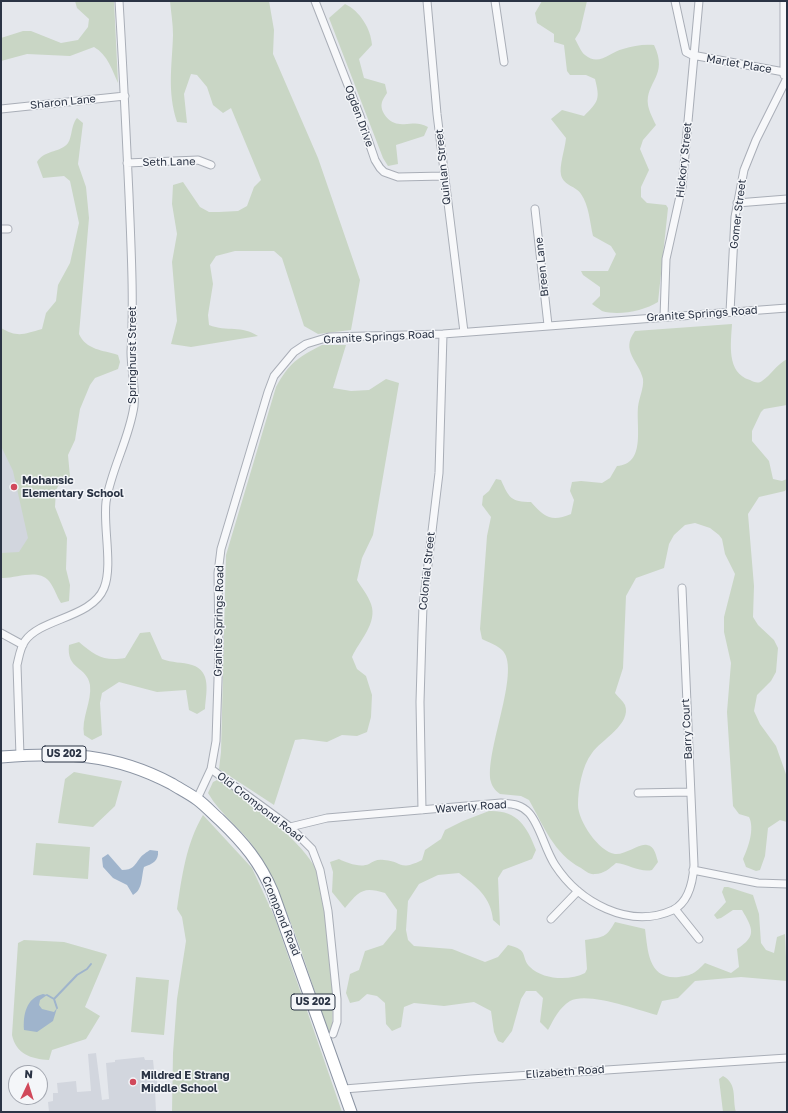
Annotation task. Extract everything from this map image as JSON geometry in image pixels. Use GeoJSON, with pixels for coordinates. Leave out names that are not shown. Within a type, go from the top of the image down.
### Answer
{"type":"FeatureCollection","features":[{"type":"Feature","properties":{"kind":"highway","name":"Crompond Road"},"geometry":{"type":"LineString","coordinates":[[1,757],[68,754],[108,760],[159,777],[197,799],[235,833],[258,863],[267,878],[283,917],[352,1112]]}},
{"type":"Feature","properties":{"kind":"street","name":"Springhurst Street"},"geometry":{"type":"LineString","coordinates":[[23,645],[31,635],[75,614],[90,604],[98,598],[104,588],[107,567],[106,504],[110,479],[130,428],[134,405],[131,366],[133,309],[125,96],[119,1]]}},
{"type":"Feature","properties":{"kind":"street","name":"Ogden Drive"},"geometry":{"type":"LineString","coordinates":[[315,1],[360,116],[375,160],[380,168],[398,176],[444,176]]}},
{"type":"Feature","properties":{"kind":"street","name":"Quinlan Street"},"geometry":{"type":"LineString","coordinates":[[427,1],[444,176],[464,332]]}},
{"type":"Feature","properties":{"kind":"street"},"geometry":{"type":"LineString","coordinates":[[496,1],[504,62]]}},
{"type":"Feature","properties":{"kind":"street"},"geometry":{"type":"LineString","coordinates":[[675,1],[683,46],[686,52],[694,56]]}},
{"type":"Feature","properties":{"kind":"street","name":"Hickory Street"},"geometry":{"type":"LineString","coordinates":[[664,317],[666,259],[682,187],[699,1]]}},
{"type":"Feature","properties":{"kind":"street"},"geometry":{"type":"LineString","coordinates":[[784,1],[786,79]]}},
{"type":"Feature","properties":{"kind":"street","name":"Marlet Place"},"geometry":{"type":"LineString","coordinates":[[694,56],[786,79]]}},
{"type":"Feature","properties":{"kind":"street","name":"Gomer Street"},"geometry":{"type":"LineString","coordinates":[[730,312],[737,203],[744,170],[756,140],[786,79]]}},
{"type":"Feature","properties":{"kind":"street","name":"Sharon Lane"},"geometry":{"type":"LineString","coordinates":[[1,108],[125,96]]}},
{"type":"Feature","properties":{"kind":"street","name":"Seth Lane"},"geometry":{"type":"LineString","coordinates":[[127,163],[198,160],[211,165]]}},
{"type":"Feature","properties":{"kind":"street"},"geometry":{"type":"LineString","coordinates":[[737,203],[787,199]]}},
{"type":"Feature","properties":{"kind":"street","name":"Breen Lane"},"geometry":{"type":"LineString","coordinates":[[535,209],[548,325]]}},
{"type":"Feature","properties":{"kind":"street","name":"Granite Springs Road"},"geometry":{"type":"LineString","coordinates":[[197,799],[211,769],[216,741],[219,561],[255,432],[274,376],[294,352],[318,340],[329,337],[443,334],[787,308]]}},
{"type":"Feature","properties":{"kind":"street","name":"Colonial Street"},"geometry":{"type":"LineString","coordinates":[[422,810],[420,702],[423,606],[439,473],[443,334]]}},
{"type":"Feature","properties":{"kind":"street","name":"Barry Court"},"geometry":{"type":"LineString","coordinates":[[682,588],[693,870]]}},
{"type":"Feature","properties":{"kind":"street"},"geometry":{"type":"LineString","coordinates":[[1,633],[23,645],[17,664],[20,756]]}},
{"type":"Feature","properties":{"kind":"street","name":"Old Crompond Road"},"geometry":{"type":"LineString","coordinates":[[211,769],[290,827],[312,849],[324,886],[337,999],[337,1022],[333,1034]]}},
{"type":"Feature","properties":{"kind":"street"},"geometry":{"type":"LineString","coordinates":[[638,793],[690,792]]}},
{"type":"Feature","properties":{"kind":"street","name":"Waverly Road"},"geometry":{"type":"LineString","coordinates":[[290,827],[327,818],[501,803],[520,806],[530,814],[554,864],[578,891],[599,906],[635,916],[663,914],[675,909]]}},
{"type":"Feature","properties":{"kind":"street"},"geometry":{"type":"LineString","coordinates":[[699,939],[675,909],[684,901],[690,889],[693,870],[758,883],[787,884]]}},
{"type":"Feature","properties":{"kind":"street"},"geometry":{"type":"LineString","coordinates":[[551,919],[578,891]]}},
{"type":"Feature","properties":{"kind":"street","name":"Elizabeth Road"},"geometry":{"type":"LineString","coordinates":[[344,1089],[787,1058]]}},
{"type":"Feature","properties":{"kind":"shaded area","name":"Mohansic Elementary School"},"geometry":{"type":"Polygon","coordinates":[[[1,414],[48,562],[1,566],[1,414]]]}},
{"type":"Feature","properties":{"kind":"shaded area","name":"Mildred E Strang Middle School"},"geometry":{"type":"Polygon","coordinates":[[[96,1053],[102,1100],[109,1099],[106,1063],[115,1062],[115,1060],[144,1057],[145,1060],[153,1060],[155,1080],[157,1080],[158,1091],[155,1091],[156,1112],[49,1112],[48,1102],[53,1101],[53,1093],[58,1093],[57,1083],[76,1081],[77,1092],[91,1091],[88,1054],[96,1053]]]}},
{"type":"Feature","properties":{"kind":"green space"},"geometry":{"type":"Polygon","coordinates":[[[75,1],[114,1],[118,83],[106,58],[94,47],[70,56],[27,54],[1,61],[1,38],[23,31],[31,31],[61,43],[78,40],[88,27],[89,19],[77,8],[75,1]]]}},
{"type":"Feature","properties":{"kind":"green space"},"geometry":{"type":"Polygon","coordinates":[[[170,1],[269,1],[274,30],[273,54],[318,158],[360,280],[351,330],[318,334],[304,326],[282,258],[274,251],[235,251],[216,256],[210,265],[213,284],[208,315],[209,325],[246,331],[258,336],[191,347],[171,344],[177,321],[172,262],[177,234],[172,204],[173,185],[183,182],[200,207],[209,212],[238,211],[247,206],[254,187],[261,180],[231,108],[223,113],[213,105],[207,87],[197,75],[191,74],[184,94],[187,123],[177,122],[171,89],[173,35],[170,1]]]}},
{"type":"Feature","properties":{"kind":"green space"},"geometry":{"type":"Polygon","coordinates":[[[542,1],[587,1],[580,31],[575,39],[582,52],[590,58],[595,60],[600,59],[623,49],[646,45],[654,45],[658,56],[658,72],[648,97],[648,105],[656,125],[643,140],[640,149],[649,170],[641,187],[641,197],[647,203],[666,205],[668,208],[658,302],[646,308],[631,312],[616,313],[602,311],[592,304],[600,296],[600,287],[583,275],[581,271],[608,271],[616,254],[611,246],[593,236],[588,209],[584,198],[579,191],[567,184],[561,175],[566,138],[551,119],[562,110],[584,116],[593,107],[598,96],[598,91],[595,79],[586,75],[570,75],[567,71],[564,45],[554,42],[554,34],[537,23],[535,13],[542,1]]]}},
{"type":"Feature","properties":{"kind":"green space"},"geometry":{"type":"Polygon","coordinates":[[[345,4],[360,16],[367,27],[372,45],[359,59],[364,78],[385,84],[387,93],[382,101],[382,110],[386,117],[396,123],[417,124],[428,127],[424,136],[396,145],[398,164],[388,166],[383,158],[329,18],[345,4]]]}},
{"type":"Feature","properties":{"kind":"green space"},"geometry":{"type":"Polygon","coordinates":[[[77,118],[83,123],[78,164],[86,187],[89,218],[79,334],[90,346],[118,355],[120,362],[118,369],[95,378],[90,385],[80,409],[75,440],[68,455],[70,477],[60,483],[56,490],[55,507],[67,538],[66,569],[70,585],[69,601],[61,603],[51,583],[44,577],[39,575],[26,575],[1,578],[1,553],[19,552],[28,538],[13,471],[1,446],[1,328],[17,334],[26,334],[42,329],[46,313],[56,301],[58,285],[70,263],[79,223],[70,181],[64,176],[43,178],[37,162],[46,154],[68,144],[73,125],[77,118]]]}},
{"type":"Feature","properties":{"kind":"green space"},"geometry":{"type":"Polygon","coordinates":[[[732,324],[731,348],[733,364],[742,376],[758,383],[765,379],[787,359],[787,405],[764,409],[761,412],[752,431],[752,441],[769,461],[773,479],[782,481],[787,479],[787,488],[785,491],[759,497],[748,514],[754,586],[753,617],[758,625],[774,640],[778,648],[776,672],[771,681],[757,695],[754,711],[760,724],[776,746],[787,777],[787,822],[780,820],[768,828],[765,856],[760,870],[756,871],[746,867],[743,859],[750,838],[751,822],[749,817],[739,814],[733,806],[727,712],[731,663],[724,632],[724,617],[735,574],[725,554],[722,539],[719,535],[710,528],[695,523],[685,525],[674,535],[669,544],[664,568],[636,578],[626,596],[623,668],[615,693],[625,705],[626,712],[620,725],[596,748],[589,758],[581,778],[578,799],[579,812],[585,827],[602,848],[609,852],[619,854],[647,845],[652,847],[658,862],[652,870],[648,871],[616,863],[604,872],[591,874],[572,862],[556,847],[544,829],[529,800],[521,796],[500,794],[493,787],[491,782],[490,769],[492,752],[508,676],[507,661],[503,651],[482,639],[480,629],[487,536],[491,517],[482,505],[483,496],[489,491],[496,479],[501,480],[506,491],[512,498],[519,501],[531,502],[540,512],[549,517],[559,518],[571,514],[574,500],[570,491],[572,482],[581,481],[602,483],[610,478],[617,466],[626,464],[632,459],[636,452],[638,443],[638,407],[643,379],[632,356],[629,344],[635,331],[732,324]]]}},
{"type":"Feature","properties":{"kind":"green space"},"geometry":{"type":"Polygon","coordinates":[[[322,345],[346,345],[333,388],[351,391],[369,390],[386,379],[399,383],[373,535],[362,558],[357,580],[371,604],[372,618],[367,632],[352,657],[357,669],[366,676],[372,695],[371,717],[367,732],[357,736],[342,735],[327,742],[303,739],[295,740],[274,805],[219,769],[221,752],[226,555],[276,387],[290,366],[300,357],[322,345]]]}},
{"type":"Feature","properties":{"kind":"green space"},"geometry":{"type":"Polygon","coordinates":[[[150,632],[162,659],[192,665],[203,672],[207,690],[205,709],[197,714],[189,710],[186,690],[157,692],[119,682],[102,693],[100,703],[102,735],[92,740],[84,735],[83,729],[90,685],[85,674],[74,664],[71,659],[69,645],[79,642],[90,651],[105,658],[125,658],[140,633],[150,632]]]}},
{"type":"Feature","properties":{"kind":"green space"},"geometry":{"type":"Polygon","coordinates":[[[74,772],[122,781],[115,806],[93,827],[58,823],[65,779],[74,772]]]}},
{"type":"Feature","properties":{"kind":"green space"},"geometry":{"type":"Polygon","coordinates":[[[217,780],[241,795],[283,830],[296,842],[314,866],[323,902],[328,938],[333,994],[332,1030],[328,1031],[297,939],[269,873],[252,844],[219,809],[208,793],[213,782],[217,780]]]}},
{"type":"Feature","properties":{"kind":"green space"},"geometry":{"type":"Polygon","coordinates":[[[489,811],[507,813],[520,821],[533,841],[536,850],[532,859],[503,870],[498,878],[500,926],[493,920],[492,912],[486,898],[477,888],[459,873],[438,875],[419,884],[408,901],[406,930],[408,940],[414,946],[452,949],[485,962],[498,957],[508,945],[519,949],[524,954],[527,963],[535,971],[549,977],[564,978],[579,976],[585,973],[587,969],[585,940],[603,936],[609,931],[615,922],[645,929],[649,955],[655,969],[661,974],[669,977],[688,975],[696,971],[705,963],[731,973],[739,967],[737,949],[748,940],[751,927],[742,910],[733,910],[717,919],[714,915],[726,902],[722,892],[724,887],[728,887],[753,895],[759,914],[761,943],[766,950],[774,953],[777,937],[785,934],[787,981],[741,977],[695,981],[678,998],[662,1001],[657,1015],[613,1002],[588,998],[578,999],[570,1001],[563,1007],[557,1014],[548,1030],[540,1022],[543,998],[536,991],[526,991],[521,999],[512,1031],[503,1043],[498,1041],[494,1032],[491,1011],[474,1002],[444,1006],[414,1003],[404,1007],[401,1027],[392,1031],[386,1024],[385,1003],[377,996],[367,994],[359,1001],[350,1003],[346,993],[350,974],[359,970],[365,951],[383,945],[396,929],[397,910],[385,893],[371,890],[366,890],[358,894],[345,908],[332,892],[333,872],[330,862],[339,859],[358,865],[365,865],[379,860],[395,862],[404,866],[409,865],[422,860],[425,850],[441,839],[445,830],[489,811]]]}},
{"type":"Feature","properties":{"kind":"green space"},"geometry":{"type":"Polygon","coordinates":[[[203,815],[252,868],[275,918],[342,1112],[172,1112],[173,1053],[177,999],[186,941],[182,917],[177,909],[183,872],[192,837],[203,815]]]}},
{"type":"Feature","properties":{"kind":"green space"},"geometry":{"type":"Polygon","coordinates":[[[36,843],[90,847],[88,879],[33,875],[36,843]]]}},
{"type":"Feature","properties":{"kind":"green space"},"geometry":{"type":"Polygon","coordinates":[[[24,940],[64,942],[107,955],[85,1007],[100,1016],[86,1039],[52,1050],[49,1060],[30,1057],[25,1054],[17,1047],[12,1035],[18,943],[24,940]]]}},
{"type":"Feature","properties":{"kind":"green space"},"geometry":{"type":"Polygon","coordinates":[[[136,977],[169,980],[164,1035],[131,1032],[136,977]]]}},
{"type":"Feature","properties":{"kind":"green space"},"geometry":{"type":"Polygon","coordinates":[[[723,1076],[728,1079],[733,1087],[736,1112],[723,1112],[719,1079],[723,1076]]]}},
{"type":"Feature","properties":{"kind":"water"},"geometry":{"type":"Polygon","coordinates":[[[150,850],[158,851],[156,860],[144,867],[139,890],[133,895],[127,885],[113,878],[103,867],[102,858],[108,854],[122,870],[129,869],[133,867],[142,856],[150,850]]]}},
{"type":"Feature","properties":{"kind":"water"},"geometry":{"type":"Polygon","coordinates":[[[43,994],[47,995],[40,1000],[39,1005],[42,1009],[54,1012],[57,1008],[53,1021],[37,1032],[24,1030],[25,1013],[29,1003],[37,996],[43,994]]]}},
{"type":"Feature","properties":{"kind":"waterway"},"geometry":{"type":"LineString","coordinates":[[54,999],[77,975],[87,969],[91,964]]}},
{"type":"Feature","properties":{"kind":"waterway"},"geometry":{"type":"LineString","coordinates":[[47,995],[54,999],[57,1008]]}},
{"type":"Feature","properties":{"kind":"place","name":"Mohansic Elementary School"},"geometry":{"type":"Point","coordinates":[14,487]}},
{"type":"Feature","properties":{"kind":"place","name":"Mildred E Strang Middle School"},"geometry":{"type":"Point","coordinates":[133,1082]}}]}
